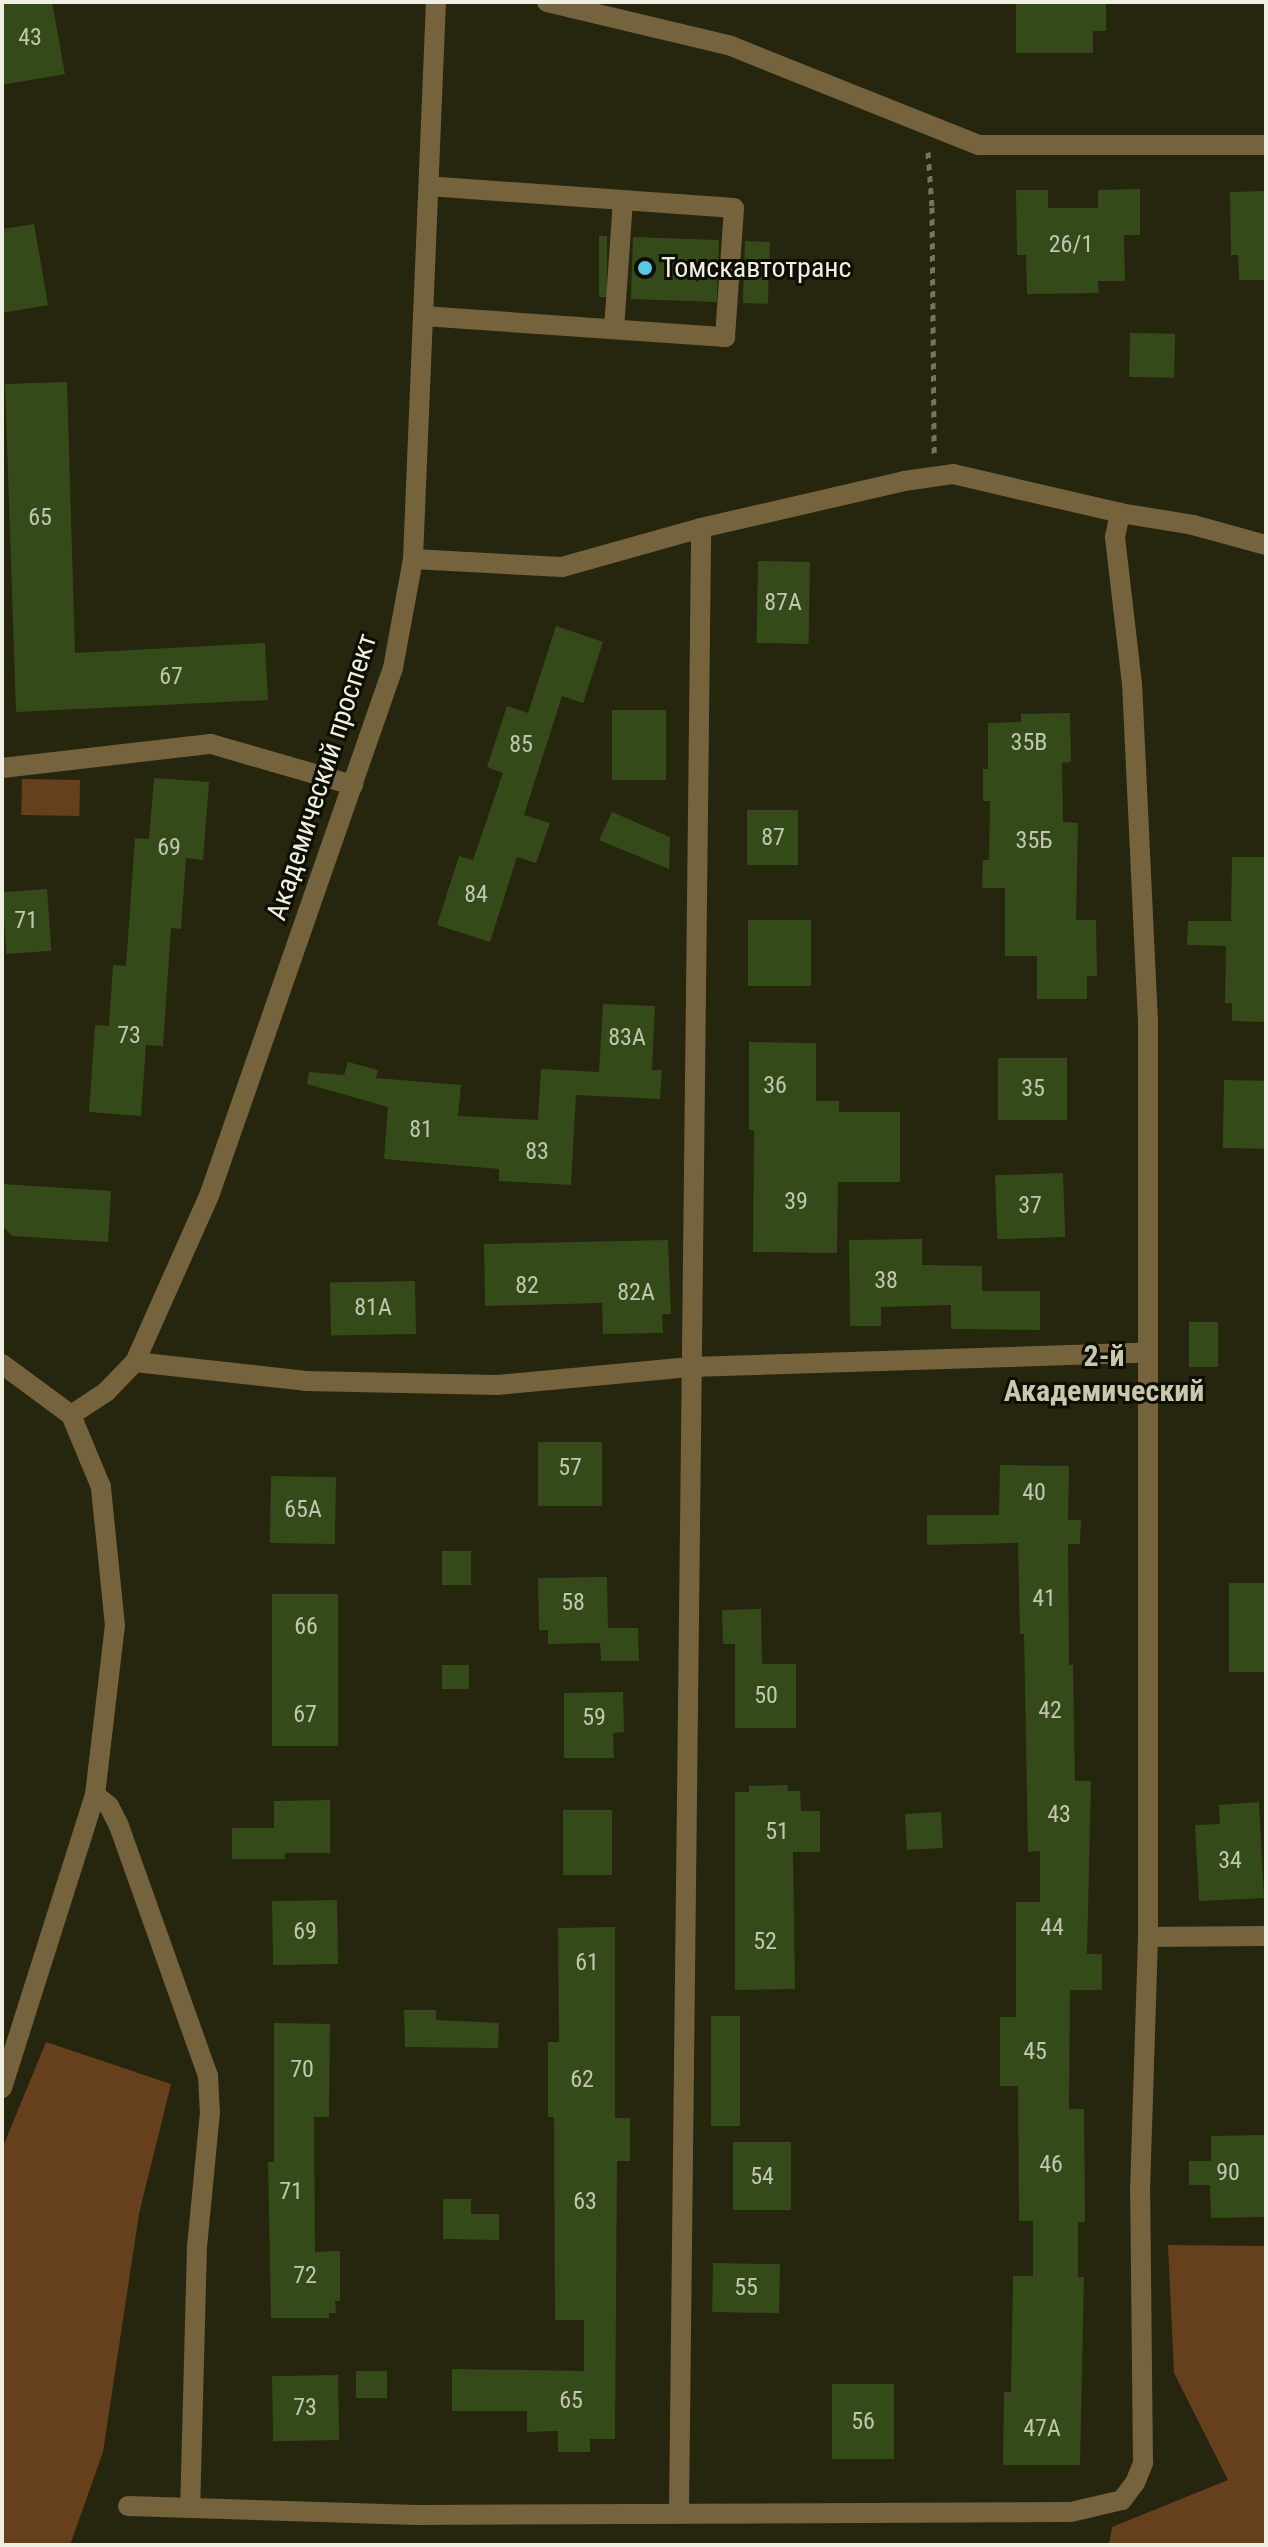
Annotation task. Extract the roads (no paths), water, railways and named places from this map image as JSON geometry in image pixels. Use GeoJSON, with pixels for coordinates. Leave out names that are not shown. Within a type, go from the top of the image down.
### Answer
{"type":"FeatureCollection","features":[{"type":"Feature","properties":{"kind":"street","name":"Академический проспект"},"geometry":{"type":"LineString","coordinates":[[71,1415],[106,1392],[135,1362],[209,1196],[393,668],[413,559],[436,2]]}},
{"type":"Feature","properties":{"kind":"street"},"geometry":{"type":"LineString","coordinates":[[547,2],[731,46],[979,145],[1266,145]]}},
{"type":"Feature","properties":{"kind":"street"},"geometry":{"type":"LineString","coordinates":[[423,316],[725,337],[734,208],[429,186]]}},
{"type":"Feature","properties":{"kind":"street"},"geometry":{"type":"LineString","coordinates":[[614,329],[623,200]]}},
{"type":"Feature","properties":{"kind":"street"},"geometry":{"type":"LineString","coordinates":[[413,559],[562,567],[701,528],[953,474],[1120,513],[1193,525],[1266,545]]}},
{"type":"Feature","properties":{"kind":"street"},"geometry":{"type":"LineString","coordinates":[[128,2506],[417,2515],[1071,2512],[1122,2500],[1135,2483],[1143,2463],[1140,2192],[1148,1937],[1148,1022],[1132,684],[1115,537],[1120,513]]}},
{"type":"Feature","properties":{"kind":"street"},"geometry":{"type":"LineString","coordinates":[[679,2512],[701,528]]}},
{"type":"Feature","properties":{"kind":"street"},"geometry":{"type":"LineString","coordinates":[[2,768],[211,744],[353,785]]}},
{"type":"Feature","properties":{"kind":"street"},"geometry":{"type":"LineString","coordinates":[[135,1362],[306,1381],[497,1385],[690,1367],[1148,1353]]}},
{"type":"Feature","properties":{"kind":"street"},"geometry":{"type":"LineString","coordinates":[[2,1364],[71,1415],[101,1487],[111,1562],[115,1626],[95,1795],[2,2088]]}},
{"type":"Feature","properties":{"kind":"street"},"geometry":{"type":"LineString","coordinates":[[95,1795],[109,1806],[119,1826],[208,2076],[210,2112],[197,2246],[190,2507]]}},
{"type":"Feature","properties":{"kind":"street"},"geometry":{"type":"LineString","coordinates":[[1148,1937],[1266,1936]]}},
{"type":"Feature","properties":{"kind":"place","name":"Томскавтотранс"},"geometry":{"type":"Point","coordinates":[645,268]}},
{"type":"Feature","properties":{"kind":"district","name":"2-й Академический"},"geometry":{"type":"Point","coordinates":[1104,1373]}}]}
